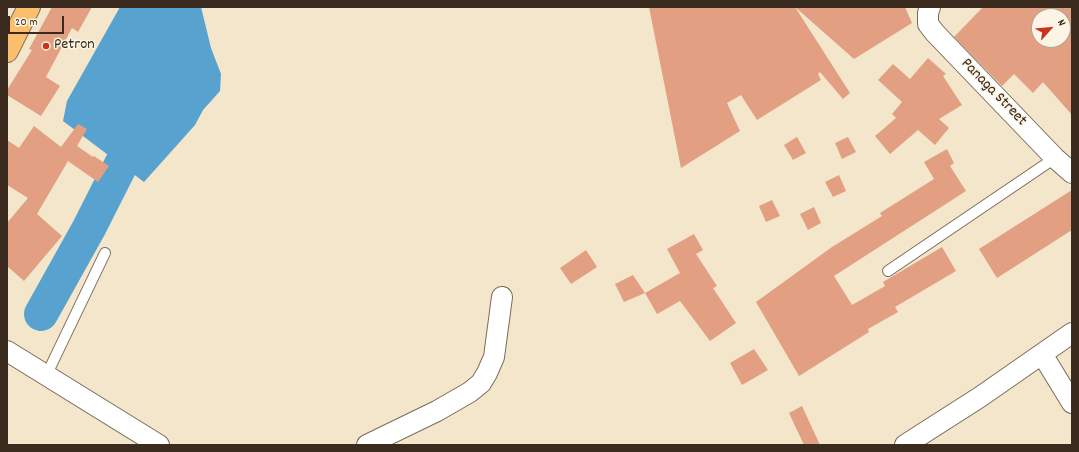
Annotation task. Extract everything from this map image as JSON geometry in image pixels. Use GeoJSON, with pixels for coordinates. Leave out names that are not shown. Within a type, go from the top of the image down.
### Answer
{"type":"FeatureCollection","features":[{"type":"Feature","properties":{"kind":"main road"},"geometry":{"type":"LineString","coordinates":[[7,51],[29,7]]}},
{"type":"Feature","properties":{"kind":"street","name":"Panaga Street"},"geometry":{"type":"LineString","coordinates":[[930,7],[928,13],[928,24],[935,33],[1055,158],[1072,173]]}},
{"type":"Feature","properties":{"kind":"street"},"geometry":{"type":"LineString","coordinates":[[367,445],[437,411],[470,392],[481,383],[488,373],[494,357],[502,297]]}},
{"type":"Feature","properties":{"kind":"street"},"geometry":{"type":"LineString","coordinates":[[905,445],[980,397],[1072,333]]}},
{"type":"Feature","properties":{"kind":"street"},"geometry":{"type":"LineString","coordinates":[[7,351],[159,445]]}},
{"type":"Feature","properties":{"kind":"street"},"geometry":{"type":"LineString","coordinates":[[1042,354],[1072,403]]}},
{"type":"Feature","properties":{"kind":"lane"},"geometry":{"type":"LineString","coordinates":[[888,271],[1055,158]]}},
{"type":"Feature","properties":{"kind":"lane"},"geometry":{"type":"LineString","coordinates":[[46,376],[105,252]]}},
{"type":"Feature","properties":{"kind":"water"},"geometry":{"type":"Polygon","coordinates":[[[120,7],[201,7],[211,48],[221,74],[220,91],[203,110],[195,125],[144,182],[63,121],[67,101],[120,7]]]}},
{"type":"Feature","properties":{"kind":"building"},"geometry":{"type":"Polygon","coordinates":[[[52,7],[92,7],[78,32],[72,28],[46,77],[60,86],[41,116],[7,95],[7,90],[32,50],[29,49],[52,7]]]}},
{"type":"Feature","properties":{"kind":"building"},"geometry":{"type":"Polygon","coordinates":[[[649,7],[795,7],[850,93],[843,99],[820,72],[818,74],[821,80],[757,120],[741,95],[727,103],[740,131],[681,168],[649,7]]]}},
{"type":"Feature","properties":{"kind":"building"},"geometry":{"type":"Polygon","coordinates":[[[795,7],[905,7],[912,23],[854,59],[795,7]]]}},
{"type":"Feature","properties":{"kind":"building"},"geometry":{"type":"Polygon","coordinates":[[[983,7],[1072,7],[1072,115],[1043,82],[1033,93],[1014,74],[1002,86],[954,37],[983,7]]]}},
{"type":"Feature","properties":{"kind":"building"},"geometry":{"type":"Polygon","coordinates":[[[928,58],[946,74],[943,76],[962,105],[939,119],[949,128],[935,145],[918,130],[890,154],[875,136],[896,118],[892,114],[902,102],[878,80],[893,64],[910,79],[928,58]]]}},
{"type":"Feature","properties":{"kind":"building"},"geometry":{"type":"Polygon","coordinates":[[[78,124],[87,129],[77,146],[109,166],[98,182],[68,161],[37,214],[62,236],[24,281],[7,266],[7,223],[28,198],[7,185],[7,140],[19,148],[34,126],[61,147],[78,124]]]}},
{"type":"Feature","properties":{"kind":"building"},"geometry":{"type":"Polygon","coordinates":[[[797,137],[806,153],[793,160],[784,145],[797,137]]]}},
{"type":"Feature","properties":{"kind":"building"},"geometry":{"type":"Polygon","coordinates":[[[848,137],[856,152],[842,159],[835,143],[848,137]]]}},
{"type":"Feature","properties":{"kind":"building"},"geometry":{"type":"Polygon","coordinates":[[[947,149],[954,163],[950,166],[966,191],[834,276],[852,305],[885,286],[883,282],[942,247],[956,271],[895,307],[898,312],[868,329],[869,332],[799,376],[756,302],[832,247],[882,216],[880,213],[934,179],[924,162],[947,149]]]}},
{"type":"Feature","properties":{"kind":"building"},"geometry":{"type":"Polygon","coordinates":[[[839,175],[846,191],[833,197],[825,182],[839,175]]]}},
{"type":"Feature","properties":{"kind":"building"},"geometry":{"type":"Polygon","coordinates":[[[1072,190],[1072,230],[997,278],[979,249],[1072,190]]]}},
{"type":"Feature","properties":{"kind":"building"},"geometry":{"type":"Polygon","coordinates":[[[772,200],[780,216],[766,222],[759,206],[772,200]]]}},
{"type":"Feature","properties":{"kind":"building"},"geometry":{"type":"Polygon","coordinates":[[[814,207],[821,223],[808,230],[800,214],[814,207]]]}},
{"type":"Feature","properties":{"kind":"building"},"geometry":{"type":"Polygon","coordinates":[[[694,234],[703,250],[696,254],[717,286],[713,288],[736,323],[710,341],[680,301],[657,314],[645,293],[680,273],[667,249],[694,234]]]}},
{"type":"Feature","properties":{"kind":"building"},"geometry":{"type":"Polygon","coordinates":[[[586,250],[597,267],[571,284],[560,268],[586,250]]]}},
{"type":"Feature","properties":{"kind":"building"},"geometry":{"type":"Polygon","coordinates":[[[633,275],[645,293],[624,302],[615,284],[633,275]]]}},
{"type":"Feature","properties":{"kind":"building"},"geometry":{"type":"Polygon","coordinates":[[[754,349],[768,370],[742,385],[730,363],[754,349]]]}},
{"type":"Feature","properties":{"kind":"building"},"geometry":{"type":"Polygon","coordinates":[[[802,406],[820,445],[804,445],[789,413],[802,406]]]}},
{"type":"Feature","properties":{"kind":"waterway"},"geometry":{"type":"LineString","coordinates":[[41,314],[89,228],[141,124]]}},
{"type":"Feature","properties":{"kind":"place","name":"Petron"},"geometry":{"type":"Point","coordinates":[46,46]}}]}
